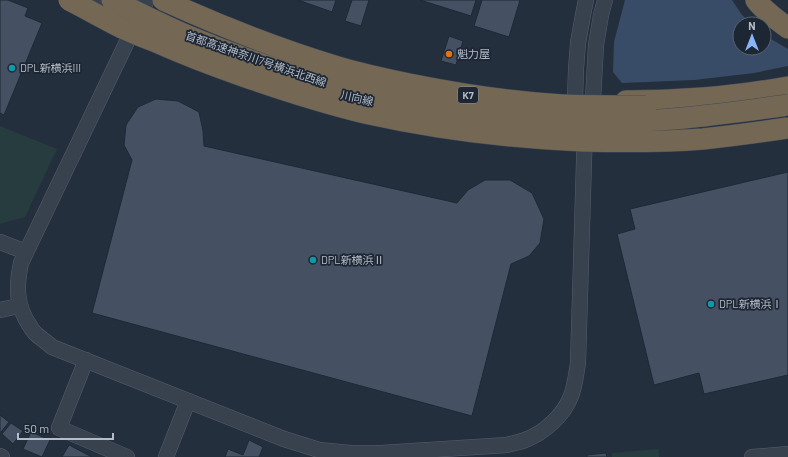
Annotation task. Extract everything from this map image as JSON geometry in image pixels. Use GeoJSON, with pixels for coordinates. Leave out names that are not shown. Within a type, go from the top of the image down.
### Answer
{"type":"FeatureCollection","features":[{"type":"Feature","properties":{"kind":"highway"},"geometry":{"type":"LineString","coordinates":[[69,0],[123,28],[225,70],[317,100],[365,113],[413,123],[461,131],[510,136],[611,142],[702,139],[788,128]]}},
{"type":"Feature","properties":{"kind":"highway","name":"首都高速神奈川7号横浜北西線"},"geometry":{"type":"LineString","coordinates":[[112,0],[187,36],[281,70],[332,86],[422,105],[469,113],[516,118],[565,120],[659,120],[748,111],[788,104]]}},
{"type":"Feature","properties":{"kind":"highway","name":"首都高速神奈川7号横浜北西線"},"geometry":{"type":"LineString","coordinates":[[163,0],[247,36],[340,68],[467,95],[561,105],[659,106],[750,100],[788,93]]}},
{"type":"Feature","properties":{"kind":"highway"},"geometry":{"type":"LineString","coordinates":[[756,0],[777,20],[788,28]]}},
{"type":"Feature","properties":{"kind":"highway"},"geometry":{"type":"LineString","coordinates":[[584,99],[655,100],[703,98],[749,94],[788,87]]}},
{"type":"Feature","properties":{"kind":"highway"},"geometry":{"type":"LineString","coordinates":[[585,127],[610,128],[675,125],[788,111]]}},
{"type":"Feature","properties":{"kind":"street","name":"川向線"},"geometry":{"type":"LineString","coordinates":[[97,0],[185,42],[227,59],[278,77],[346,96],[421,112],[468,119],[514,124],[585,127]]}},
{"type":"Feature","properties":{"kind":"street"},"geometry":{"type":"LineString","coordinates":[[147,0],[21,263],[18,277],[19,306],[24,317],[35,333],[52,347],[284,439],[319,450],[351,453],[443,453],[526,440],[546,429],[560,414],[570,398],[576,379],[578,363],[585,127],[584,99],[578,43],[586,0]]}},
{"type":"Feature","properties":{"kind":"street"},"geometry":{"type":"LineString","coordinates":[[179,0],[250,31],[296,47],[378,70],[427,81],[516,95],[584,99]]}},
{"type":"Feature","properties":{"kind":"street"},"geometry":{"type":"LineString","coordinates":[[584,99],[605,0]]}},
{"type":"Feature","properties":{"kind":"street"},"geometry":{"type":"LineString","coordinates":[[0,242],[26,252]]}},
{"type":"Feature","properties":{"kind":"street"},"geometry":{"type":"LineString","coordinates":[[0,310],[19,306]]}},
{"type":"Feature","properties":{"kind":"street"},"geometry":{"type":"LineString","coordinates":[[86,360],[58,428],[127,457]]}},
{"type":"Feature","properties":{"kind":"street"},"geometry":{"type":"LineString","coordinates":[[166,457],[188,401]]}},
{"type":"Feature","properties":{"kind":"street"},"geometry":{"type":"LineString","coordinates":[[752,457],[788,454]]}},
{"type":"Feature","properties":{"kind":"green space"},"geometry":{"type":"Polygon","coordinates":[[[0,126],[57,149],[25,217],[0,224],[0,126]]]}},
{"type":"Feature","properties":{"kind":"green space"},"geometry":{"type":"Polygon","coordinates":[[[658,449],[659,457],[612,457],[612,453],[658,449]]]}},
{"type":"Feature","properties":{"kind":"water"},"geometry":{"type":"Polygon","coordinates":[[[625,0],[732,0],[743,16],[732,16],[732,56],[772,56],[772,40],[788,49],[788,66],[754,73],[694,80],[622,83],[613,72],[614,42],[625,0]]]}},
{"type":"Feature","properties":{"kind":"building","name":"DPL新横浜III"},"geometry":{"type":"Polygon","coordinates":[[[0,0],[8,0],[28,8],[25,16],[42,23],[4,115],[0,113],[0,0]]]}},
{"type":"Feature","properties":{"kind":"building"},"geometry":{"type":"Polygon","coordinates":[[[298,0],[336,0],[332,12],[298,0]]]}},
{"type":"Feature","properties":{"kind":"building"},"geometry":{"type":"Polygon","coordinates":[[[352,0],[369,0],[361,26],[345,21],[352,0]]]}},
{"type":"Feature","properties":{"kind":"building"},"geometry":{"type":"Polygon","coordinates":[[[420,0],[476,0],[471,16],[420,0]]]}},
{"type":"Feature","properties":{"kind":"building"},"geometry":{"type":"Polygon","coordinates":[[[482,0],[520,0],[509,37],[474,26],[482,0]]]}},
{"type":"Feature","properties":{"kind":"building"},"geometry":{"type":"Polygon","coordinates":[[[449,36],[463,41],[456,65],[441,61],[449,36]]]}},
{"type":"Feature","properties":{"kind":"building","name":"DPL新横浜Ⅱ"},"geometry":{"type":"Polygon","coordinates":[[[156,99],[178,101],[199,112],[204,146],[457,203],[468,190],[485,180],[510,180],[532,193],[544,219],[540,243],[529,256],[511,264],[472,416],[92,313],[132,160],[124,145],[126,125],[138,107],[156,99]]]}},
{"type":"Feature","properties":{"kind":"building","name":"DPL新横浜Ⅰ"},"geometry":{"type":"Polygon","coordinates":[[[788,172],[788,375],[704,394],[699,373],[654,385],[617,234],[635,229],[630,209],[788,172]]]}},
{"type":"Feature","properties":{"kind":"building"},"geometry":{"type":"Polygon","coordinates":[[[0,415],[9,422],[1,432],[0,432],[0,415]]]}},
{"type":"Feature","properties":{"kind":"building"},"geometry":{"type":"Polygon","coordinates":[[[11,423],[23,431],[13,444],[2,434],[11,423]]]}},
{"type":"Feature","properties":{"kind":"building"},"geometry":{"type":"Polygon","coordinates":[[[31,432],[50,440],[42,457],[23,449],[31,432]]]}},
{"type":"Feature","properties":{"kind":"building"},"geometry":{"type":"Polygon","coordinates":[[[249,440],[263,447],[259,457],[225,457],[228,449],[243,455],[249,440]]]}},
{"type":"Feature","properties":{"kind":"building"},"geometry":{"type":"Polygon","coordinates":[[[69,445],[92,457],[62,457],[69,445]]]}},
{"type":"Feature","properties":{"kind":"building"},"geometry":{"type":"Polygon","coordinates":[[[606,453],[607,457],[587,457],[587,455],[606,453]]]}},
{"type":"Feature","properties":{"kind":"place","name":"魁力屋"},"geometry":{"type":"Point","coordinates":[449,54]}},
{"type":"Feature","properties":{"kind":"place","name":"DPL新横浜III"},"geometry":{"type":"Point","coordinates":[12,68]}},
{"type":"Feature","properties":{"kind":"place","name":"DPL新横浜Ⅱ"},"geometry":{"type":"Point","coordinates":[313,260]}},
{"type":"Feature","properties":{"kind":"place","name":"DPL新横浜Ⅰ"},"geometry":{"type":"Point","coordinates":[711,304]}}]}
